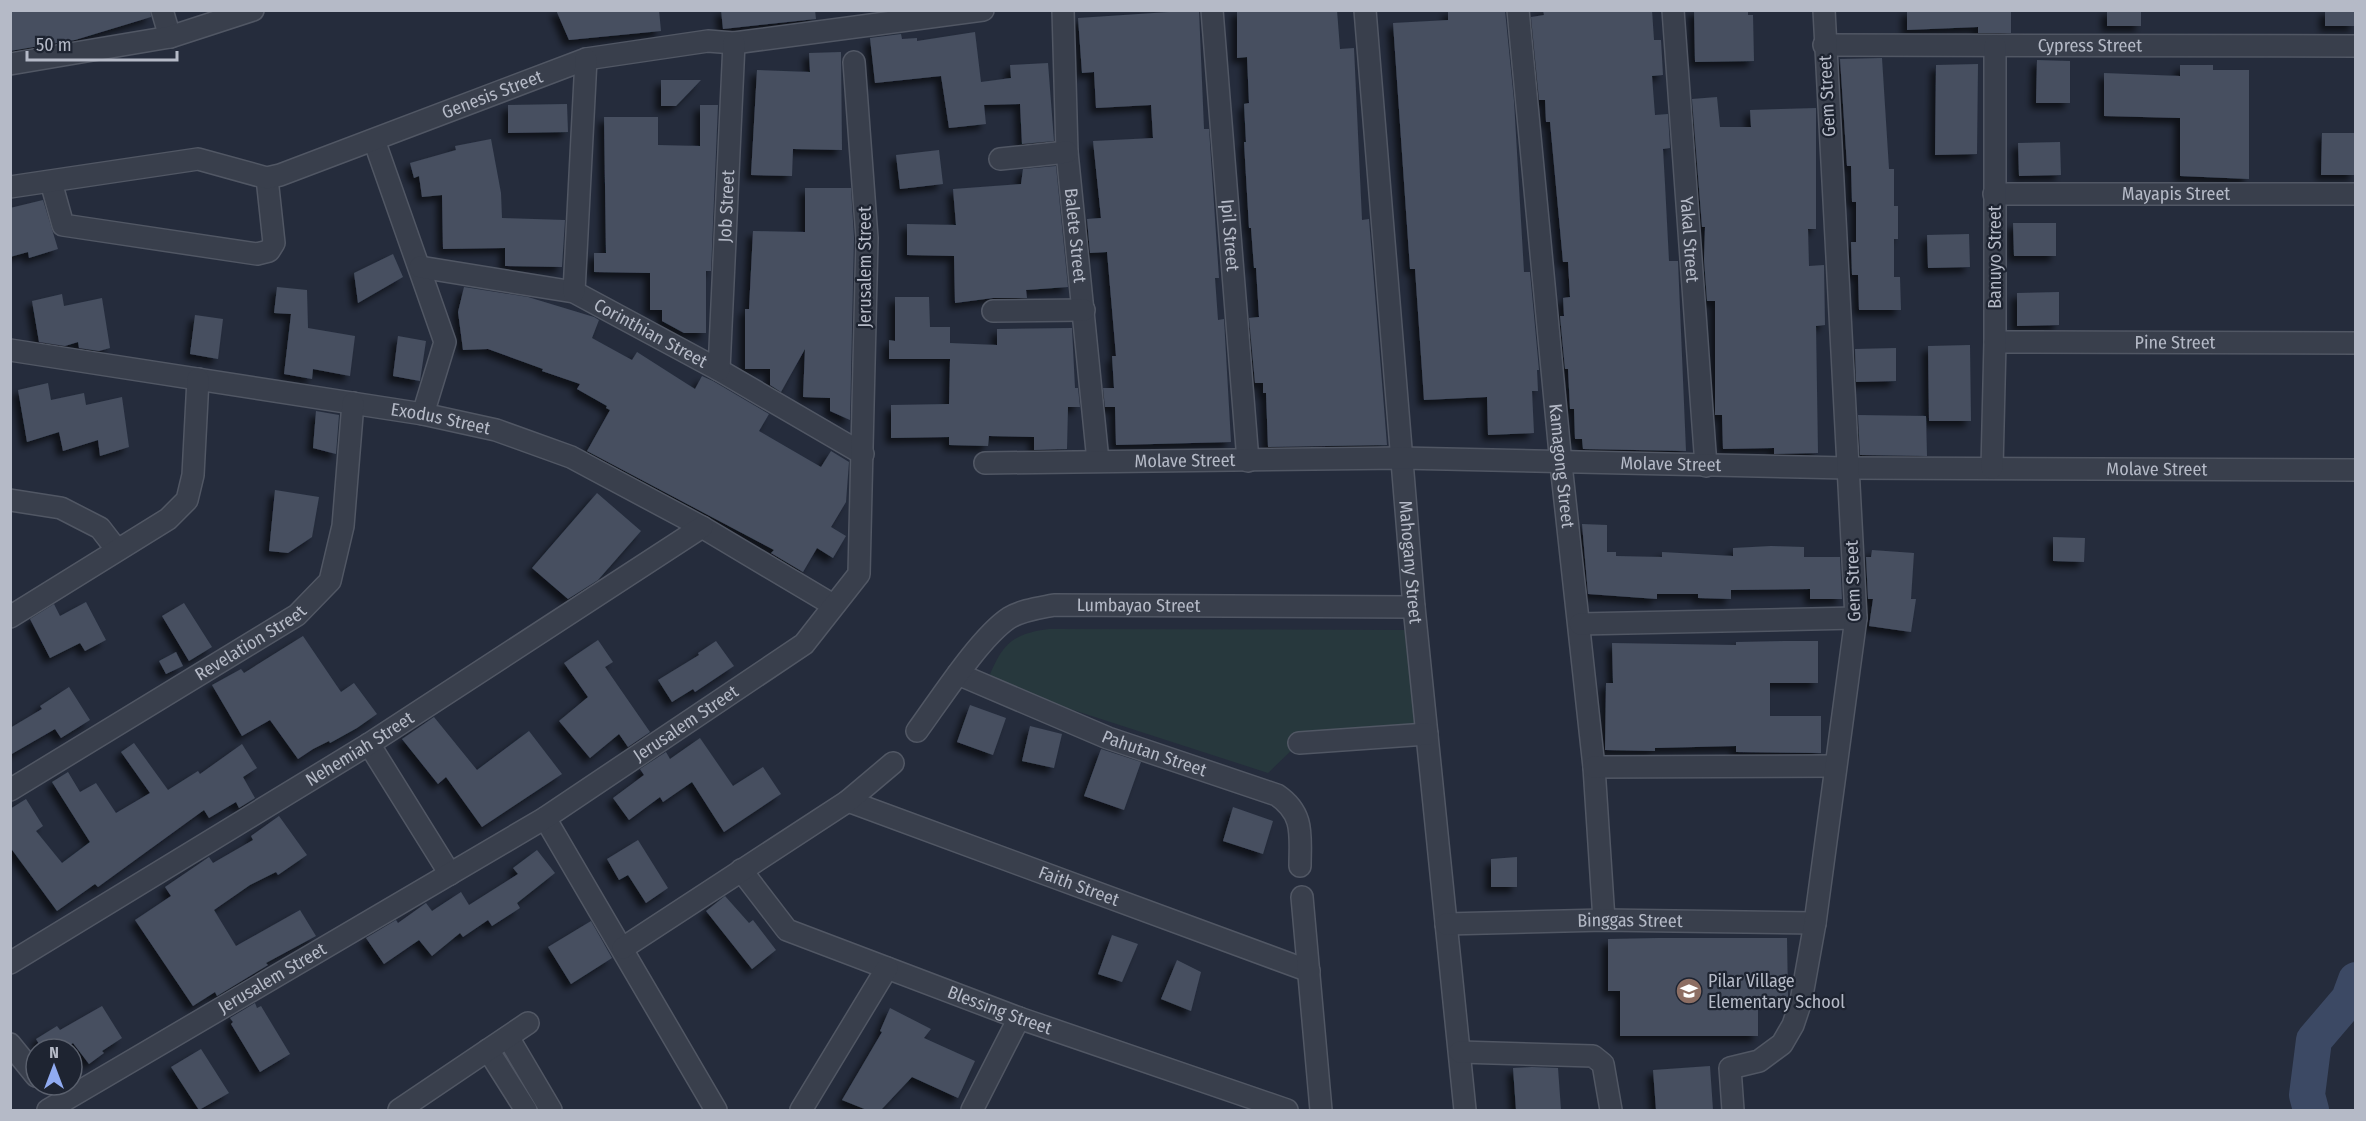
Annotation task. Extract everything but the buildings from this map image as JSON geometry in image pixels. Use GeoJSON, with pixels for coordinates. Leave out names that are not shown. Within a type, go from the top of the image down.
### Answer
{"type":"FeatureCollection","features":[{"type":"Feature","properties":{"kind":"street"},"geometry":{"type":"LineString","coordinates":[[162,10],[170,37]]}},
{"type":"Feature","properties":{"kind":"street"},"geometry":{"type":"LineString","coordinates":[[10,64],[170,37],[253,10]]}},
{"type":"Feature","properties":{"kind":"street","name":"Genesis Street"},"geometry":{"type":"LineString","coordinates":[[267,178],[586,59],[708,41],[734,43],[983,10]]}},
{"type":"Feature","properties":{"kind":"street","name":"Balete Street"},"geometry":{"type":"LineString","coordinates":[[1063,10],[1066,152],[1098,461]]}},
{"type":"Feature","properties":{"kind":"street","name":"Ipil Street"},"geometry":{"type":"LineString","coordinates":[[1212,10],[1248,460]]}},
{"type":"Feature","properties":{"kind":"street","name":"Mahogany Street"},"geometry":{"type":"LineString","coordinates":[[1365,10],[1414,608],[1466,1110]]}},
{"type":"Feature","properties":{"kind":"street","name":"Kamagong Street"},"geometry":{"type":"LineString","coordinates":[[1518,10],[1561,464],[1594,767],[1604,920]]}},
{"type":"Feature","properties":{"kind":"street","name":"Yakal Street"},"geometry":{"type":"LineString","coordinates":[[1672,10],[1706,466]]}},
{"type":"Feature","properties":{"kind":"street","name":"Gem Street"},"geometry":{"type":"LineString","coordinates":[[1733,1110],[1730,1068],[1759,1061],[1782,1044],[1793,1025],[1801,1001],[1815,923],[1856,618],[1824,45],[1824,10]]}},
{"type":"Feature","properties":{"kind":"street","name":"Job Street"},"geometry":{"type":"LineString","coordinates":[[719,370],[734,43]]}},
{"type":"Feature","properties":{"kind":"street","name":"Cypress Street"},"geometry":{"type":"LineString","coordinates":[[1824,45],[2355,46]]}},
{"type":"Feature","properties":{"kind":"street","name":"Banuyo Street"},"geometry":{"type":"LineString","coordinates":[[1992,468],[1995,342],[1995,46]]}},
{"type":"Feature","properties":{"kind":"street"},"geometry":{"type":"LineString","coordinates":[[574,292],[586,59]]}},
{"type":"Feature","properties":{"kind":"street","name":"Jerusalem Street"},"geometry":{"type":"LineString","coordinates":[[53,1108],[545,818],[804,644],[859,574],[867,238],[854,62]]}},
{"type":"Feature","properties":{"kind":"street"},"geometry":{"type":"LineString","coordinates":[[374,140],[446,342],[423,414]]}},
{"type":"Feature","properties":{"kind":"street"},"geometry":{"type":"LineString","coordinates":[[1000,159],[1066,152]]}},
{"type":"Feature","properties":{"kind":"street"},"geometry":{"type":"LineString","coordinates":[[10,187],[198,159],[267,178],[274,243],[269,251],[257,254],[242,253],[63,225],[51,182]]}},
{"type":"Feature","properties":{"kind":"street","name":"Mayapis Street"},"geometry":{"type":"LineString","coordinates":[[1994,194],[2355,194]]}},
{"type":"Feature","properties":{"kind":"street","name":"Corinthian Street"},"geometry":{"type":"LineString","coordinates":[[420,267],[574,292],[719,370],[862,454]]}},
{"type":"Feature","properties":{"kind":"street"},"geometry":{"type":"LineString","coordinates":[[993,311],[1084,310]]}},
{"type":"Feature","properties":{"kind":"street","name":"Pine Street"},"geometry":{"type":"LineString","coordinates":[[1995,342],[2355,344]]}},
{"type":"Feature","properties":{"kind":"street","name":"Exodus Street"},"geometry":{"type":"LineString","coordinates":[[10,350],[423,414],[496,430],[571,457],[702,526],[833,605]]}},
{"type":"Feature","properties":{"kind":"street"},"geometry":{"type":"LineString","coordinates":[[10,617],[168,519],[187,500],[193,475],[198,379]]}},
{"type":"Feature","properties":{"kind":"street","name":"Revelation Street"},"geometry":{"type":"LineString","coordinates":[[10,790],[297,615],[330,581],[343,526],[353,403]]}},
{"type":"Feature","properties":{"kind":"street","name":"Molave Street"},"geometry":{"type":"LineString","coordinates":[[985,463],[1401,458],[1561,464],[1847,468],[2355,470]]}},
{"type":"Feature","properties":{"kind":"street"},"geometry":{"type":"LineString","coordinates":[[10,500],[61,508],[100,528],[117,550]]}},
{"type":"Feature","properties":{"kind":"street","name":"Nehemiah Street"},"geometry":{"type":"LineString","coordinates":[[10,963],[369,744],[702,526]]}},
{"type":"Feature","properties":{"kind":"street","name":"Lumbayao Street"},"geometry":{"type":"LineString","coordinates":[[917,730],[958,674],[1008,618],[1029,609],[1054,605],[1414,608]]}},
{"type":"Feature","properties":{"kind":"street"},"geometry":{"type":"LineString","coordinates":[[1580,624],[1856,618]]}},
{"type":"Feature","properties":{"kind":"street","name":"Pahutan Street"},"geometry":{"type":"LineString","coordinates":[[958,674],[1108,738],[1277,795],[1290,804],[1299,822],[1300,866]]}},
{"type":"Feature","properties":{"kind":"street"},"geometry":{"type":"LineString","coordinates":[[1299,743],[1427,734]]}},
{"type":"Feature","properties":{"kind":"street"},"geometry":{"type":"LineString","coordinates":[[369,744],[450,874]]}},
{"type":"Feature","properties":{"kind":"street"},"geometry":{"type":"LineString","coordinates":[[623,948],[848,801],[893,763]]}},
{"type":"Feature","properties":{"kind":"street"},"geometry":{"type":"LineString","coordinates":[[1594,767],[1835,766]]}},
{"type":"Feature","properties":{"kind":"street","name":"Faith Street"},"geometry":{"type":"LineString","coordinates":[[848,801],[1309,971]]}},
{"type":"Feature","properties":{"kind":"street"},"geometry":{"type":"LineString","coordinates":[[545,818],[716,1110]]}},
{"type":"Feature","properties":{"kind":"street","name":"Blessing Street"},"geometry":{"type":"LineString","coordinates":[[741,870],[787,930],[1019,1018],[1287,1110]]}},
{"type":"Feature","properties":{"kind":"street"},"geometry":{"type":"LineString","coordinates":[[1302,897],[1321,1110]]}},
{"type":"Feature","properties":{"kind":"street","name":"Binggas Street"},"geometry":{"type":"LineString","coordinates":[[1446,924],[1604,920],[1815,923]]}},
{"type":"Feature","properties":{"kind":"street"},"geometry":{"type":"LineString","coordinates":[[801,1110],[887,968]]}},
{"type":"Feature","properties":{"kind":"street"},"geometry":{"type":"LineString","coordinates":[[972,1110],[1019,1018]]}},
{"type":"Feature","properties":{"kind":"street"},"geometry":{"type":"LineString","coordinates":[[399,1110],[528,1023]]}},
{"type":"Feature","properties":{"kind":"street"},"geometry":{"type":"LineString","coordinates":[[508,1037],[551,1110]]}},
{"type":"Feature","properties":{"kind":"street"},"geometry":{"type":"LineString","coordinates":[[10,1044],[24,1061]]}},
{"type":"Feature","properties":{"kind":"street"},"geometry":{"type":"LineString","coordinates":[[488,1050],[526,1110]]}},
{"type":"Feature","properties":{"kind":"street"},"geometry":{"type":"LineString","coordinates":[[1460,1052],[1593,1056],[1603,1064],[1611,1110]]}},
{"type":"Feature","properties":{"kind":"shaded area"},"geometry":{"type":"Polygon","coordinates":[[[1049,629],[1411,630],[1422,739],[1296,746],[1268,773],[987,682],[997,660],[1008,644],[1024,634],[1049,629]]]}},
{"type":"Feature","properties":{"kind":"waterway"},"geometry":{"type":"LineString","coordinates":[[2311,1110],[2307,1095],[2314,1040],[2349,999],[2356,980]]}},
{"type":"Feature","properties":{"kind":"place","name":"Pilar Village Elementary School"},"geometry":{"type":"Point","coordinates":[1689,991]}}]}
